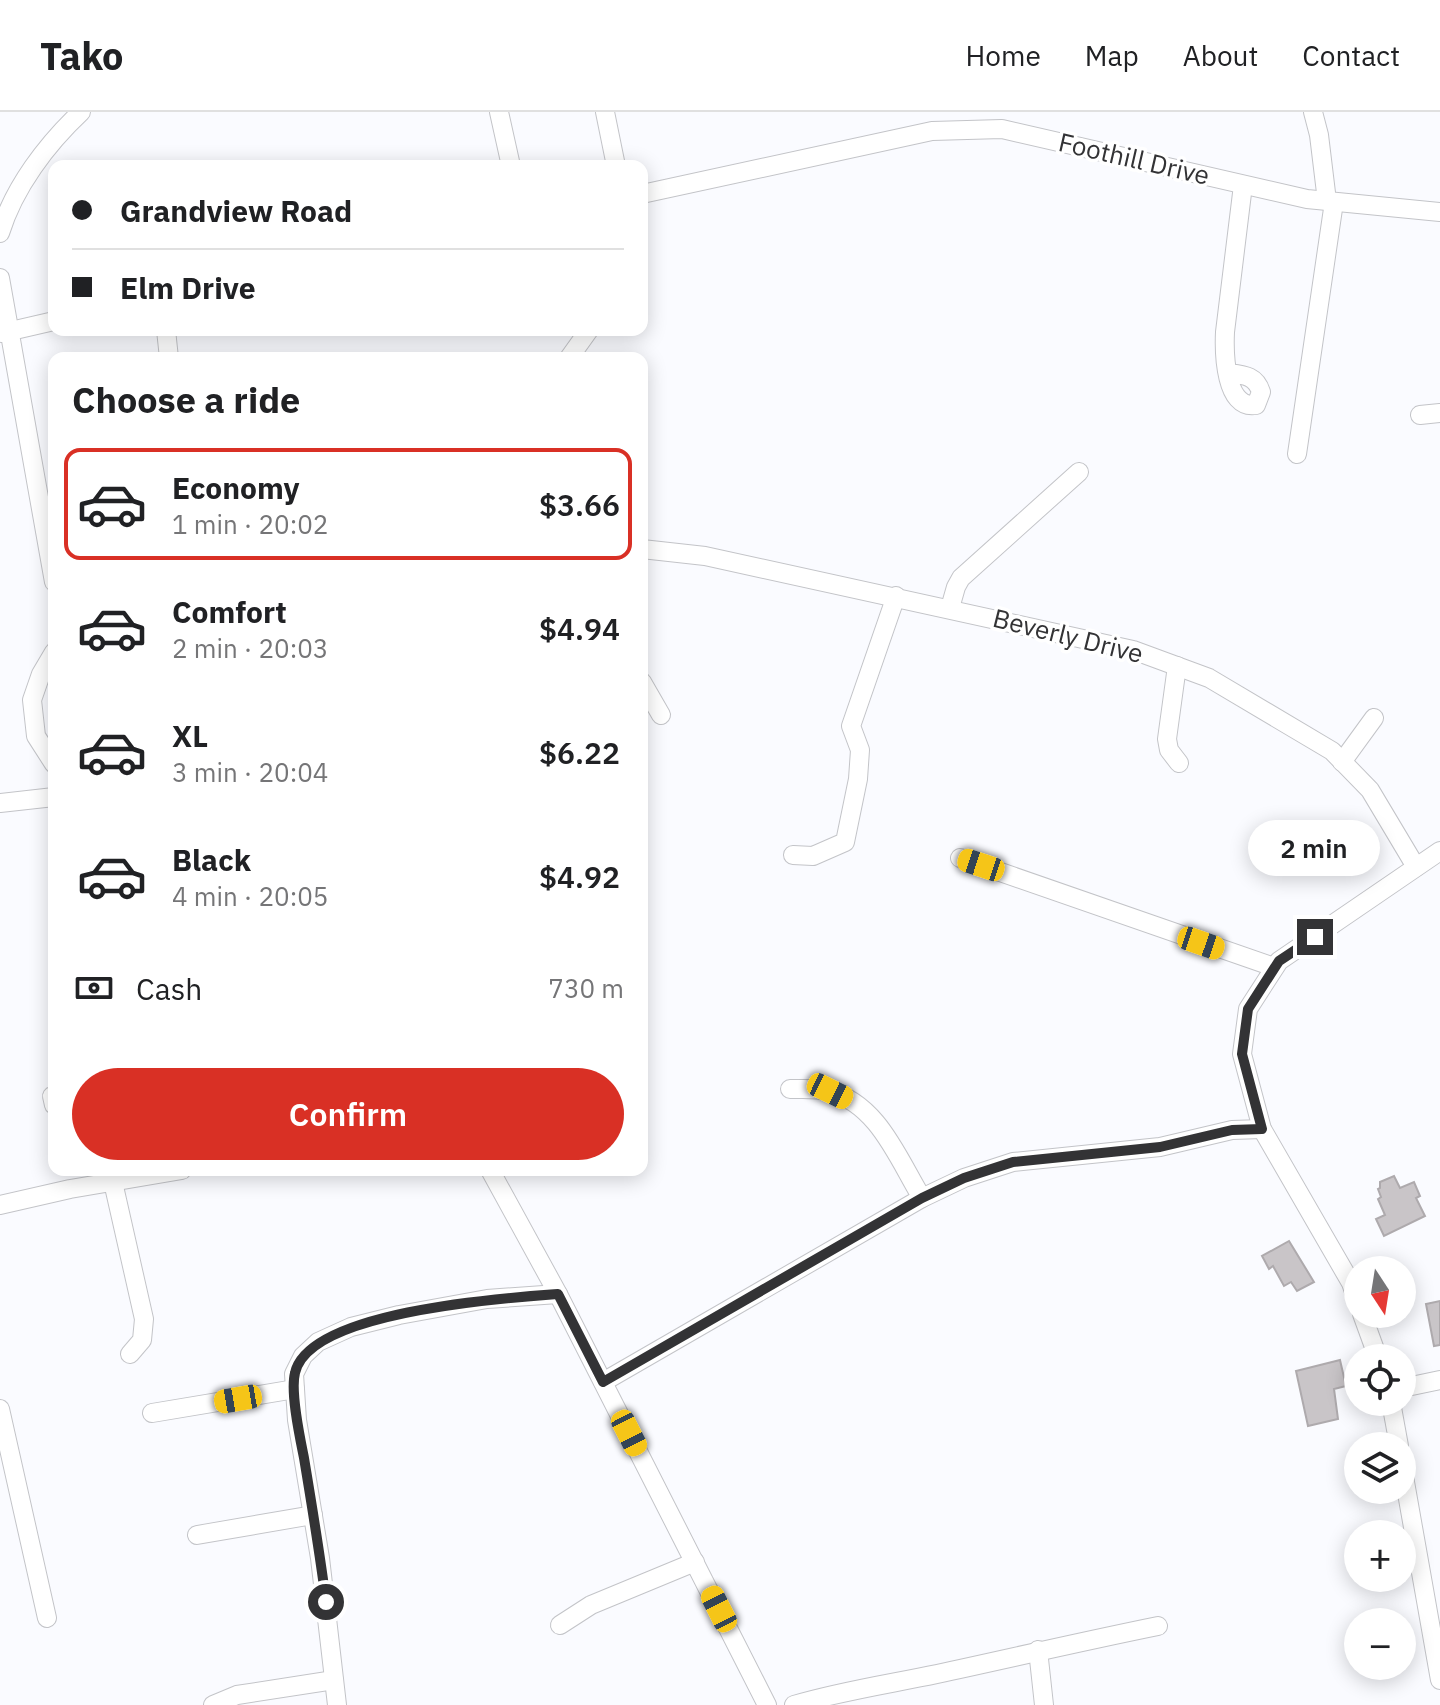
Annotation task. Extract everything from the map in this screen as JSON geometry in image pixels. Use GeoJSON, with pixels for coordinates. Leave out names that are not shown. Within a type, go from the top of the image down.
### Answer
{"type":"FeatureCollection","features":[{"type":"Feature","properties":{"kind":"street"},"geometry":{"type":"LineString","coordinates":[[0,233],[7,210],[38,161],[81,112]]}},
{"type":"Feature","properties":{"kind":"street"},"geometry":{"type":"LineString","coordinates":[[499,112],[510,160]]}},
{"type":"Feature","properties":{"kind":"street"},"geometry":{"type":"LineString","coordinates":[[605,112],[615,160]]}},
{"type":"Feature","properties":{"kind":"street"},"geometry":{"type":"LineString","coordinates":[[1297,454],[1330,202],[1313,112]]}},
{"type":"Feature","properties":{"kind":"street","name":"Foothill Drive"},"geometry":{"type":"LineString","coordinates":[[648,193],[932,131],[1002,129],[1307,199],[1440,212]]}},
{"type":"Feature","properties":{"kind":"street"},"geometry":{"type":"LineString","coordinates":[[1229,373],[1224,355],[1225,332],[1243,185]]}},
{"type":"Feature","properties":{"kind":"street"},"geometry":{"type":"LineString","coordinates":[[0,278],[5,332],[48,551]]}},
{"type":"Feature","properties":{"kind":"street"},"geometry":{"type":"LineString","coordinates":[[5,332],[48,322]]}},
{"type":"Feature","properties":{"kind":"street"},"geometry":{"type":"LineString","coordinates":[[1420,415],[1440,413]]}},
{"type":"Feature","properties":{"kind":"street"},"geometry":{"type":"LineString","coordinates":[[950,608],[961,578],[1079,472]]}},
{"type":"Feature","properties":{"kind":"street","name":"Beverly Drive"},"geometry":{"type":"LineString","coordinates":[[648,550],[705,556],[950,608],[1133,650],[1209,678],[1332,751],[1370,790],[1416,867]]}},
{"type":"Feature","properties":{"kind":"street"},"geometry":{"type":"LineString","coordinates":[[793,855],[813,856],[845,842],[860,750],[851,726],[896,596]]}},
{"type":"Feature","properties":{"kind":"street"},"geometry":{"type":"LineString","coordinates":[[48,662],[32,700],[36,736],[48,755]]}},
{"type":"Feature","properties":{"kind":"street"},"geometry":{"type":"LineString","coordinates":[[1177,666],[1167,739],[1169,750],[1179,763]]}},
{"type":"Feature","properties":{"kind":"street"},"geometry":{"type":"LineString","coordinates":[[648,692],[661,715]]}},
{"type":"Feature","properties":{"kind":"street"},"geometry":{"type":"LineString","coordinates":[[1342,762],[1374,718]]}},
{"type":"Feature","properties":{"kind":"street"},"geometry":{"type":"LineString","coordinates":[[0,803],[48,798]]}},
{"type":"Feature","properties":{"kind":"street"},"geometry":{"type":"LineString","coordinates":[[1344,1271],[1262,1129],[1242,1054],[1248,1009],[1279,961],[1440,851]]}},
{"type":"Feature","properties":{"kind":"street"},"geometry":{"type":"LineString","coordinates":[[960,858],[1274,967]]}},
{"type":"Feature","properties":{"kind":"street"},"geometry":{"type":"LineString","coordinates":[[790,1089],[830,1091],[859,1105],[872,1116],[922,1198]]}},
{"type":"Feature","properties":{"kind":"street"},"geometry":{"type":"LineString","coordinates":[[603,1382],[922,1198],[964,1178],[1013,1162],[1160,1147],[1232,1130],[1262,1129]]}},
{"type":"Feature","properties":{"kind":"street"},"geometry":{"type":"LineString","coordinates":[[68,1176],[70,1189]]}},
{"type":"Feature","properties":{"kind":"street"},"geometry":{"type":"LineString","coordinates":[[0,1205],[148,1176]]}},
{"type":"Feature","properties":{"kind":"street"},"geometry":{"type":"LineString","coordinates":[[493,1176],[558,1294],[767,1705]]}},
{"type":"Feature","properties":{"kind":"street"},"geometry":{"type":"LineString","coordinates":[[113,1182],[144,1319],[142,1340],[130,1354]]}},
{"type":"Feature","properties":{"kind":"street"},"geometry":{"type":"LineString","coordinates":[[337,1705],[313,1515],[297,1420],[294,1374],[303,1356],[318,1342],[351,1327],[399,1315],[487,1299],[558,1294]]}},
{"type":"Feature","properties":{"kind":"street"},"geometry":{"type":"LineString","coordinates":[[1416,1385],[1440,1380]]}},
{"type":"Feature","properties":{"kind":"street"},"geometry":{"type":"LineString","coordinates":[[152,1413],[295,1389]]}},
{"type":"Feature","properties":{"kind":"street"},"geometry":{"type":"LineString","coordinates":[[0,1409],[47,1618]]}},
{"type":"Feature","properties":{"kind":"street"},"geometry":{"type":"LineString","coordinates":[[1409,1504],[1440,1680]]}},
{"type":"Feature","properties":{"kind":"street"},"geometry":{"type":"LineString","coordinates":[[197,1535],[313,1515]]}},
{"type":"Feature","properties":{"kind":"street"},"geometry":{"type":"LineString","coordinates":[[560,1625],[591,1605],[695,1562]]}},
{"type":"Feature","properties":{"kind":"street"},"geometry":{"type":"LineString","coordinates":[[794,1705],[831,1694],[1158,1626]]}},
{"type":"Feature","properties":{"kind":"street"},"geometry":{"type":"LineString","coordinates":[[1038,1650],[1044,1705]]}},
{"type":"Feature","properties":{"kind":"street"},"geometry":{"type":"LineString","coordinates":[[213,1705],[237,1695],[334,1680]]}},
{"type":"Feature","properties":{"kind":"building"},"geometry":{"type":"Polygon","coordinates":[[[1394,1176],[1400,1188],[1414,1182],[1420,1196],[1416,1198],[1425,1216],[1384,1236],[1376,1219],[1385,1215],[1378,1199],[1381,1197],[1378,1189],[1380,1182],[1394,1176]]]}},
{"type":"Feature","properties":{"kind":"building"},"geometry":{"type":"Polygon","coordinates":[[[1289,1241],[1314,1282],[1297,1291],[1291,1282],[1284,1286],[1273,1266],[1269,1269],[1262,1256],[1289,1241]]]}},
{"type":"Feature","properties":{"kind":"building"},"geometry":{"type":"Polygon","coordinates":[[[1440,1301],[1440,1345],[1434,1346],[1426,1304],[1440,1301]]]}},
{"type":"Feature","properties":{"kind":"building"},"geometry":{"type":"Polygon","coordinates":[[[1340,1360],[1344,1386],[1334,1389],[1338,1419],[1308,1426],[1296,1371],[1340,1360]]]}},
{"type":"Feature","properties":{"kind":"route"},"geometry":{"type":"LineString","coordinates":[[326,1602],[297,1420],[294,1374],[303,1356],[318,1342],[351,1327],[399,1315],[487,1299],[558,1294],[603,1382],[922,1198],[964,1178],[1039,1157],[1160,1147],[1232,1130],[1262,1129],[1242,1054],[1248,1009],[1279,961],[1315,937]]}}]}
